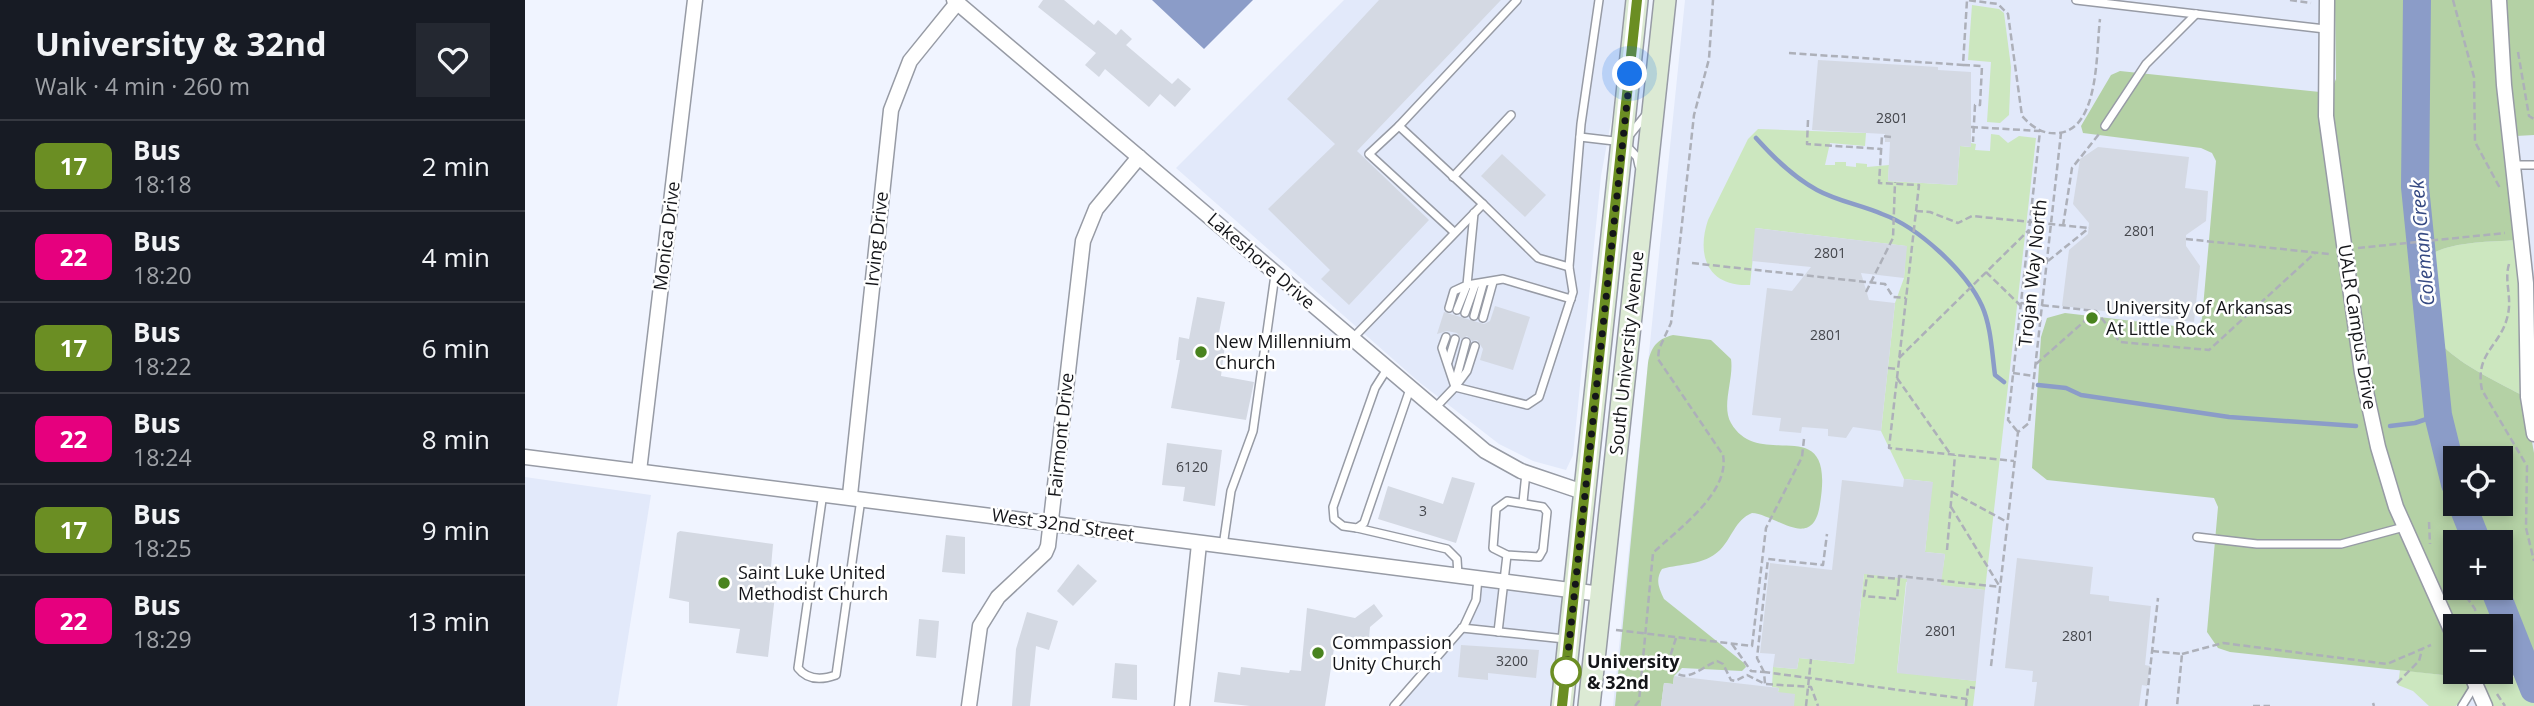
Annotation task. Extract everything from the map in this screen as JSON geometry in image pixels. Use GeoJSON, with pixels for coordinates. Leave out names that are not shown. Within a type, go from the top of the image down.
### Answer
{"type":"FeatureCollection","features":[{"type":"Feature","properties":{"kind":"main road","name":"South University Avenue"},"geometry":{"type":"LineString","coordinates":[[1562,706],[1637,0]]}},
{"type":"Feature","properties":{"kind":"main road","name":"South University Avenue"},"geometry":{"type":"LineString","coordinates":[[1589,706],[1665,0]]}},
{"type":"Feature","properties":{"kind":"street","name":"Monica Drive"},"geometry":{"type":"LineString","coordinates":[[639,471],[695,0]]}},
{"type":"Feature","properties":{"kind":"street"},"geometry":{"type":"LineString","coordinates":[[2499,0],[2503,73],[2526,284],[2528,397],[2534,434]]}},
{"type":"Feature","properties":{"kind":"street","name":"Lakeshore Drive"},"geometry":{"type":"LineString","coordinates":[[955,1],[1485,451],[1526,473],[1586,493]]}},
{"type":"Feature","properties":{"kind":"street","name":"Irving Drive"},"geometry":{"type":"LineString","coordinates":[[855,496],[891,110],[910,61],[955,1]]}},
{"type":"Feature","properties":{"kind":"street","name":"UALR Campus Drive"},"geometry":{"type":"LineString","coordinates":[[2321,2],[2325,29],[2326,116],[2362,373],[2378,447],[2404,527],[2444,614]]}},
{"type":"Feature","properties":{"kind":"street","name":"Fairmont Drive"},"geometry":{"type":"LineString","coordinates":[[969,706],[980,626],[999,597],[1045,553],[1052,522],[1083,241],[1102,199],[1139,157]]}},
{"type":"Feature","properties":{"kind":"street","name":"West 32nd Street"},"geometry":{"type":"LineString","coordinates":[[525,457],[824,492],[1199,544],[1601,594]]}},
{"type":"Feature","properties":{"kind":"street"},"geometry":{"type":"LineString","coordinates":[[1182,706],[1199,544]]}},
{"type":"Feature","properties":{"kind":"street"},"geometry":{"type":"LineString","coordinates":[[2476,684],[2485,706]]}},
{"type":"Feature","properties":{"kind":"lane"},"geometry":{"type":"LineString","coordinates":[[1454,232],[1369,154],[1399,126],[1517,0]]}},
{"type":"Feature","properties":{"kind":"lane"},"geometry":{"type":"LineString","coordinates":[[1455,387],[1527,405],[1539,397],[1571,299],[1569,267],[1580,137],[1599,0]]}},
{"type":"Feature","properties":{"kind":"lane"},"geometry":{"type":"LineString","coordinates":[[2076,0],[2325,29]]}},
{"type":"Feature","properties":{"kind":"lane"},"geometry":{"type":"LineString","coordinates":[[2105,126],[2146,64],[2196,14]]}},
{"type":"Feature","properties":{"kind":"lane"},"geometry":{"type":"LineString","coordinates":[[1623,142],[1640,126],[1654,99]]}},
{"type":"Feature","properties":{"kind":"lane"},"geometry":{"type":"LineString","coordinates":[[1453,177],[1511,115]]}},
{"type":"Feature","properties":{"kind":"lane"},"geometry":{"type":"LineString","coordinates":[[1399,126],[1538,258],[1569,267]]}},
{"type":"Feature","properties":{"kind":"lane"},"geometry":{"type":"LineString","coordinates":[[1580,137],[1623,142],[1637,158],[1644,191]]}},
{"type":"Feature","properties":{"kind":"lane"},"geometry":{"type":"LineString","coordinates":[[2514,166],[2534,165]]}},
{"type":"Feature","properties":{"kind":"lane"},"geometry":{"type":"LineString","coordinates":[[1352,339],[1483,204]]}},
{"type":"Feature","properties":{"kind":"lane"},"geometry":{"type":"LineString","coordinates":[[1474,212],[1474,316]]}},
{"type":"Feature","properties":{"kind":"lane"},"geometry":{"type":"LineString","coordinates":[[1223,547],[1231,491],[1253,431],[1275,274]]}},
{"type":"Feature","properties":{"kind":"lane"},"geometry":{"type":"LineString","coordinates":[[1475,285],[1457,310],[1454,291],[1475,285],[1503,279],[1571,299]]}},
{"type":"Feature","properties":{"kind":"lane"},"geometry":{"type":"LineString","coordinates":[[1483,318],[1493,282]]}},
{"type":"Feature","properties":{"kind":"lane"},"geometry":{"type":"LineString","coordinates":[[1444,336],[1442,348],[1455,387]]}},
{"type":"Feature","properties":{"kind":"lane"},"geometry":{"type":"LineString","coordinates":[[1447,363],[1455,339]]}},
{"type":"Feature","properties":{"kind":"lane"},"geometry":{"type":"LineString","coordinates":[[1455,387],[1466,342]]}},
{"type":"Feature","properties":{"kind":"lane"},"geometry":{"type":"LineString","coordinates":[[1435,409],[1467,371],[1475,345]]}},
{"type":"Feature","properties":{"kind":"lane"},"geometry":{"type":"LineString","coordinates":[[1387,369],[1375,388],[1333,507],[1334,519],[1343,526],[1447,549],[1457,559],[1458,575]]}},
{"type":"Feature","properties":{"kind":"lane"},"geometry":{"type":"LineString","coordinates":[[1357,528],[1364,523],[1410,389]]}},
{"type":"Feature","properties":{"kind":"lane"},"geometry":{"type":"LineString","coordinates":[[1523,502],[1526,473]]}},
{"type":"Feature","properties":{"kind":"lane"},"geometry":{"type":"LineString","coordinates":[[824,492],[798,668],[802,674],[819,679],[837,675],[855,496]]}},
{"type":"Feature","properties":{"kind":"lane"},"geometry":{"type":"LineString","coordinates":[[1507,501],[1523,502],[1543,507],[1547,512],[1543,550],[1539,557],[1530,559],[1498,553],[1492,542],[1496,509],[1507,501]]}},
{"type":"Feature","properties":{"kind":"lane"},"geometry":{"type":"LineString","coordinates":[[2197,537],[2257,544],[2341,544],[2404,527]]}},
{"type":"Feature","properties":{"kind":"lane"},"geometry":{"type":"LineString","coordinates":[[1498,632],[1507,555]]}},
{"type":"Feature","properties":{"kind":"lane"},"geometry":{"type":"LineString","coordinates":[[1394,706],[1462,628],[1472,612],[1478,578]]}},
{"type":"Feature","properties":{"kind":"lane"},"geometry":{"type":"LineString","coordinates":[[1462,628],[1569,640]]}},
{"type":"Feature","properties":{"kind":"lane"},"geometry":{"type":"LineString","coordinates":[[2462,706],[2471,684]]}},
{"type":"Feature","properties":{"kind":"path"},"geometry":{"type":"LineString","coordinates":[[1635,706],[1639,701],[1653,553],[1698,512],[1723,476],[1725,465],[1723,455],[1658,359],[1659,349],[1671,323],[1694,115],[1709,60],[1713,0]]}},
{"type":"Feature","properties":{"kind":"path"},"geometry":{"type":"LineString","coordinates":[[1963,65],[1967,0],[2002,6],[2007,11],[2018,105],[2022,116],[2040,131]]}},
{"type":"Feature","properties":{"kind":"path"},"geometry":{"type":"LineString","coordinates":[[2290,0],[2321,2]]}},
{"type":"Feature","properties":{"kind":"path"},"geometry":{"type":"LineString","coordinates":[[2453,0],[2474,77],[2475,142],[2504,196]]}},
{"type":"Feature","properties":{"kind":"path"},"geometry":{"type":"LineString","coordinates":[[1972,127],[2061,133],[2072,130],[2084,118],[2090,104],[2100,19]]}},
{"type":"Feature","properties":{"kind":"path"},"geometry":{"type":"LineString","coordinates":[[2517,42],[2529,116],[2534,119]]}},
{"type":"Feature","properties":{"kind":"path"},"geometry":{"type":"LineString","coordinates":[[1789,53],[1982,66],[1980,105],[1975,104],[1972,127],[1973,142]]}},
{"type":"Feature","properties":{"kind":"path"},"geometry":{"type":"LineString","coordinates":[[1808,120],[1807,144],[1881,149]]}},
{"type":"Feature","properties":{"kind":"path"},"geometry":{"type":"LineString","coordinates":[[2063,226],[2072,168],[2105,126]]}},
{"type":"Feature","properties":{"kind":"path","name":"Trojan Way North"},"geometry":{"type":"LineString","coordinates":[[2018,432],[2008,420],[2040,131]]}},
{"type":"Feature","properties":{"kind":"path","name":"Trojan Way North"},"geometry":{"type":"LineString","coordinates":[[1991,666],[2018,432],[2029,422],[2061,133]]}},
{"type":"Feature","properties":{"kind":"path"},"geometry":{"type":"LineString","coordinates":[[1891,137],[1882,136],[1879,183],[1919,186],[1889,448],[2014,461]]}},
{"type":"Feature","properties":{"kind":"path"},"geometry":{"type":"LineString","coordinates":[[1866,292],[1893,238],[1895,181]]}},
{"type":"Feature","properties":{"kind":"path"},"geometry":{"type":"LineString","coordinates":[[1916,211],[1930,212],[1958,223],[1972,216],[2089,228],[2047,262]]}},
{"type":"Feature","properties":{"kind":"path"},"geometry":{"type":"LineString","coordinates":[[1899,358],[2029,230]]}},
{"type":"Feature","properties":{"kind":"path"},"geometry":{"type":"LineString","coordinates":[[2356,248],[2512,233]]}},
{"type":"Feature","properties":{"kind":"path"},"geometry":{"type":"LineString","coordinates":[[2186,239],[2333,254]]}},
{"type":"Feature","properties":{"kind":"path"},"geometry":{"type":"LineString","coordinates":[[1986,272],[2021,304],[2096,311],[2120,341],[2209,350],[2315,253]]}},
{"type":"Feature","properties":{"kind":"path"},"geometry":{"type":"LineString","coordinates":[[2511,260],[2506,272],[2508,317],[2480,363],[2479,376],[2482,390],[2527,466],[2526,528],[2534,561]]}},
{"type":"Feature","properties":{"kind":"path"},"geometry":{"type":"LineString","coordinates":[[1692,263],[1885,284],[1893,297],[1906,298]]}},
{"type":"Feature","properties":{"kind":"path"},"geometry":{"type":"LineString","coordinates":[[2024,272],[2045,274]]}},
{"type":"Feature","properties":{"kind":"path"},"geometry":{"type":"LineString","coordinates":[[2036,364],[2096,311]]}},
{"type":"Feature","properties":{"kind":"path"},"geometry":{"type":"LineString","coordinates":[[1888,368],[1898,369]]}},
{"type":"Feature","properties":{"kind":"path"},"geometry":{"type":"LineString","coordinates":[[2013,373],[2034,376]]}},
{"type":"Feature","properties":{"kind":"path"},"geometry":{"type":"LineString","coordinates":[[1897,378],[1953,455],[1947,550]]}},
{"type":"Feature","properties":{"kind":"path"},"geometry":{"type":"LineString","coordinates":[[1612,629],[1752,646],[1766,528],[1802,457],[1804,439]]}},
{"type":"Feature","properties":{"kind":"path"},"geometry":{"type":"LineString","coordinates":[[1952,492],[2007,522]]}},
{"type":"Feature","properties":{"kind":"path"},"geometry":{"type":"LineString","coordinates":[[1951,507],[2000,587]]}},
{"type":"Feature","properties":{"kind":"path"},"geometry":{"type":"LineString","coordinates":[[2429,522],[2429,542],[2434,553]]}},
{"type":"Feature","properties":{"kind":"path"},"geometry":{"type":"LineString","coordinates":[[1765,684],[1764,672],[1757,658],[1768,559],[1823,565],[1827,534]]}},
{"type":"Feature","properties":{"kind":"path"},"geometry":{"type":"LineString","coordinates":[[2439,564],[2443,573]]}},
{"type":"Feature","properties":{"kind":"path"},"geometry":{"type":"LineString","coordinates":[[1899,579],[1867,576],[1864,596],[1897,599],[1899,579],[1899,576],[2000,587]]}},
{"type":"Feature","properties":{"kind":"path"},"geometry":{"type":"LineString","coordinates":[[2146,706],[2158,598]]}},
{"type":"Feature","properties":{"kind":"path"},"geometry":{"type":"LineString","coordinates":[[1676,637],[1667,659],[1670,668],[1679,675],[1695,675],[1717,661],[1723,664],[1731,680],[1747,675],[1765,684],[1808,686],[1815,692],[1818,706]]}},
{"type":"Feature","properties":{"kind":"path"},"geometry":{"type":"LineString","coordinates":[[2152,651],[2182,654],[2223,643],[2387,664],[2431,645]]}},
{"type":"Feature","properties":{"kind":"path"},"geometry":{"type":"LineString","coordinates":[[1732,644],[1751,671],[1809,676],[1967,699]]}},
{"type":"Feature","properties":{"kind":"path"},"geometry":{"type":"LineString","coordinates":[[2397,683],[2419,661],[2422,649]]}},
{"type":"Feature","properties":{"kind":"path"},"geometry":{"type":"LineString","coordinates":[[2177,706],[2182,654]]}},
{"type":"Feature","properties":{"kind":"path"},"geometry":{"type":"LineString","coordinates":[[1805,706],[1811,659]]}},
{"type":"Feature","properties":{"kind":"path"},"geometry":{"type":"LineString","coordinates":[[1966,706],[1968,687],[1975,688]]}},
{"type":"Feature","properties":{"kind":"path"},"geometry":{"type":"LineString","coordinates":[[2253,706],[2270,706]]}},
{"type":"Feature","properties":{"kind":"shaded area"},"geometry":{"type":"Polygon","coordinates":[[[1344,0],[1625,0],[1613,111],[1601,176],[1573,455],[1566,470],[1533,461],[1499,444],[1419,382],[1176,168],[1344,0]]]}},
{"type":"Feature","properties":{"kind":"shaded area","name":"University of Arkansas At Little Rock"},"geometry":{"type":"Polygon","coordinates":[[[1685,0],[2534,0],[2534,706],[1613,706],[1685,0]]]}},
{"type":"Feature","properties":{"kind":"shaded area"},"geometry":{"type":"Polygon","coordinates":[[[525,477],[651,495],[617,706],[525,706],[525,477]]]}},
{"type":"Feature","properties":{"kind":"shaded area"},"geometry":{"type":"Polygon","coordinates":[[[1478,578],[1575,590],[1562,706],[1393,706],[1472,613],[1478,578]]]}},
{"type":"Feature","properties":{"kind":"green space"},"geometry":{"type":"Polygon","coordinates":[[[2331,0],[2534,0],[2534,135],[2516,136],[2517,240],[2463,244],[2433,253],[2420,266],[2415,284],[2417,305],[2425,324],[2437,340],[2469,366],[2524,396],[2534,453],[2534,657],[2518,674],[2513,675],[2513,614],[2443,614],[2443,675],[2230,652],[2218,648],[2207,632],[2218,507],[2214,498],[2047,480],[2032,468],[2041,337],[2047,318],[2065,313],[2192,328],[2199,325],[2202,319],[2216,161],[2212,153],[2201,148],[2083,133],[2081,126],[2111,75],[2120,71],[2320,92],[2333,86],[2336,79],[2335,7],[2331,0]]]}},
{"type":"Feature","properties":{"kind":"green space"},"geometry":{"type":"Polygon","coordinates":[[[1972,5],[1999,9],[2004,13],[2011,67],[2009,115],[2000,123],[1987,122],[1991,62],[1968,60],[1972,5]]]}},
{"type":"Feature","properties":{"kind":"green space"},"geometry":{"type":"Polygon","coordinates":[[[1758,129],[1866,133],[1865,146],[1830,143],[1825,165],[1846,162],[1846,166],[1856,167],[1856,163],[1867,164],[1867,167],[1889,165],[1888,181],[1957,185],[1960,146],[1970,147],[1971,143],[1976,144],[1975,150],[1990,151],[1991,134],[1999,135],[2008,143],[2019,136],[2036,138],[1985,590],[1906,582],[1897,672],[1976,681],[1973,706],[1794,706],[1778,692],[1779,688],[1772,687],[1773,667],[1797,669],[1799,658],[1854,664],[1864,574],[1943,568],[1945,554],[1925,552],[1932,482],[1904,479],[1881,431],[1895,303],[1904,278],[1906,246],[1756,228],[1750,285],[1724,281],[1709,267],[1704,246],[1708,220],[1748,139],[1758,129]]]}},
{"type":"Feature","properties":{"kind":"green space"},"geometry":{"type":"Polygon","coordinates":[[[2517,240],[2524,396],[2469,366],[2437,340],[2425,324],[2417,305],[2415,284],[2420,266],[2433,253],[2463,244],[2517,240]]]}},
{"type":"Feature","properties":{"kind":"green space"},"geometry":{"type":"Polygon","coordinates":[[[1673,335],[1711,340],[1731,359],[1728,416],[1744,437],[1759,443],[1807,449],[1817,457],[1822,474],[1820,504],[1816,518],[1810,526],[1801,529],[1752,513],[1742,520],[1720,550],[1707,559],[1662,569],[1658,580],[1664,599],[1746,667],[1742,671],[1682,668],[1674,676],[1673,684],[1664,683],[1661,706],[1615,706],[1648,363],[1656,344],[1673,335]]]}},
{"type":"Feature","properties":{"kind":"green space"},"geometry":{"type":"Polygon","coordinates":[[[2534,657],[2534,706],[2492,706],[2482,684],[2513,684],[2513,677],[2534,657]]]}},
{"type":"Feature","properties":{"kind":"green space"},"geometry":{"type":"Polygon","coordinates":[[[2400,670],[2443,675],[2443,684],[2468,684],[2467,693],[2456,706],[2429,706],[2413,691],[2398,685],[2400,670]]]}},
{"type":"Feature","properties":{"kind":"water"},"geometry":{"type":"Polygon","coordinates":[[[1152,0],[1253,0],[1204,49],[1152,0]]]}},
{"type":"Feature","properties":{"kind":"building"},"geometry":{"type":"Polygon","coordinates":[[[1043,0],[1064,0],[1094,25],[1098,20],[1116,35],[1121,29],[1132,39],[1126,45],[1172,84],[1178,78],[1191,89],[1175,107],[1160,94],[1149,107],[1105,69],[1099,77],[1085,65],[1096,53],[1038,7],[1043,0]]]}},
{"type":"Feature","properties":{"kind":"building"},"geometry":{"type":"Polygon","coordinates":[[[1379,0],[1501,0],[1357,151],[1429,220],[1349,305],[1321,279],[1330,270],[1268,209],[1335,144],[1287,99],[1379,0]]]}},
{"type":"Feature","properties":{"kind":"building"},"geometry":{"type":"Polygon","coordinates":[[[1818,60],[1938,67],[1938,70],[1971,72],[1971,147],[1960,146],[1957,185],[1888,181],[1890,142],[1885,142],[1885,134],[1812,130],[1818,60]]]}},
{"type":"Feature","properties":{"kind":"building"},"geometry":{"type":"Polygon","coordinates":[[[2098,147],[2189,157],[2185,188],[2208,191],[2206,221],[2186,235],[2186,246],[2200,266],[2194,322],[2062,306],[2069,250],[2088,234],[2089,223],[2073,204],[2080,159],[2098,147]]]}},
{"type":"Feature","properties":{"kind":"building"},"geometry":{"type":"Polygon","coordinates":[[[1502,154],[1546,195],[1525,217],[1481,176],[1502,154]]]}},
{"type":"Feature","properties":{"kind":"building"},"geometry":{"type":"Polygon","coordinates":[[[1755,228],[1907,246],[1904,278],[1861,273],[1869,300],[1895,303],[1881,431],[1853,427],[1846,438],[1828,436],[1828,429],[1802,427],[1801,433],[1779,431],[1781,418],[1752,415],[1767,288],[1792,291],[1811,267],[1752,261],[1755,228]]]}},
{"type":"Feature","properties":{"kind":"building","name":"New Millennium Church"},"geometry":{"type":"Polygon","coordinates":[[[1197,297],[1225,302],[1217,343],[1225,345],[1221,376],[1254,382],[1246,420],[1171,408],[1180,360],[1176,360],[1179,337],[1189,339],[1197,297]]]}},
{"type":"Feature","properties":{"kind":"building"},"geometry":{"type":"Polygon","coordinates":[[[1495,306],[1530,317],[1513,370],[1480,360],[1483,349],[1477,340],[1472,341],[1467,336],[1461,339],[1457,333],[1447,331],[1437,334],[1444,312],[1484,324],[1490,321],[1495,306]]]}},
{"type":"Feature","properties":{"kind":"building"},"geometry":{"type":"Polygon","coordinates":[[[1167,443],[1222,450],[1215,506],[1183,501],[1185,487],[1162,485],[1167,443]]]}},
{"type":"Feature","properties":{"kind":"building"},"geometry":{"type":"Polygon","coordinates":[[[1452,477],[1475,483],[1456,543],[1378,519],[1388,486],[1443,504],[1452,477]]]}},
{"type":"Feature","properties":{"kind":"building"},"geometry":{"type":"Polygon","coordinates":[[[1904,479],[1933,482],[1925,552],[1945,554],[1941,585],[1985,590],[1976,681],[1897,673],[1907,579],[1864,574],[1854,664],[1799,658],[1797,669],[1773,667],[1775,654],[1760,653],[1770,563],[1832,570],[1842,480],[1903,487],[1904,479]]]}},
{"type":"Feature","properties":{"kind":"building","name":"Saint Luke United Methodist Church"},"geometry":{"type":"Polygon","coordinates":[[[680,531],[773,544],[771,567],[778,569],[768,657],[736,653],[740,629],[689,623],[689,602],[669,598],[677,533],[680,531]]]}},
{"type":"Feature","properties":{"kind":"building"},"geometry":{"type":"Polygon","coordinates":[[[946,535],[965,537],[965,574],[942,572],[946,535]]]}},
{"type":"Feature","properties":{"kind":"building"},"geometry":{"type":"Polygon","coordinates":[[[2017,558],[2093,567],[2090,594],[2109,596],[2109,601],[2151,606],[2145,665],[2150,666],[2147,686],[2142,685],[2139,706],[2034,706],[2037,682],[2032,682],[2033,671],[2005,668],[2017,558]]]}},
{"type":"Feature","properties":{"kind":"building"},"geometry":{"type":"Polygon","coordinates":[[[1078,564],[1097,581],[1073,606],[1057,591],[1078,564]]]}},
{"type":"Feature","properties":{"kind":"building","name":"Commpassion Unity Church"},"geometry":{"type":"Polygon","coordinates":[[[1374,604],[1383,616],[1370,627],[1369,639],[1336,636],[1325,706],[1250,706],[1214,702],[1218,672],[1240,675],[1241,667],[1289,673],[1290,670],[1301,671],[1307,608],[1355,618],[1374,604]]]}},
{"type":"Feature","properties":{"kind":"building"},"geometry":{"type":"Polygon","coordinates":[[[1027,612],[1058,621],[1049,650],[1036,646],[1030,706],[1012,706],[1016,649],[1027,612]]]}},
{"type":"Feature","properties":{"kind":"building"},"geometry":{"type":"Polygon","coordinates":[[[919,619],[939,621],[936,658],[916,656],[919,619]]]}},
{"type":"Feature","properties":{"kind":"building"},"geometry":{"type":"Polygon","coordinates":[[[1461,645],[1539,650],[1536,678],[1488,673],[1488,680],[1458,677],[1461,645]]]}},
{"type":"Feature","properties":{"kind":"building"},"geometry":{"type":"Polygon","coordinates":[[[1115,663],[1137,665],[1137,700],[1112,698],[1115,663]]]}},
{"type":"Feature","properties":{"kind":"building"},"geometry":{"type":"Polygon","coordinates":[[[1674,676],[1779,688],[1778,692],[1795,694],[1794,706],[1661,706],[1664,683],[1673,684],[1674,676]]]}},
{"type":"Feature","properties":{"kind":"waterway","name":"Coleman Creek"},"geometry":{"type":"LineString","coordinates":[[2417,0],[2415,187],[2438,415],[2446,446]]}},
{"type":"Feature","properties":{"kind":"waterway"},"geometry":{"type":"LineString","coordinates":[[1756,138],[1784,167],[1808,185],[1896,220],[1925,240],[1953,265],[1982,306],[1989,331],[1995,375],[2004,382]]}},
{"type":"Feature","properties":{"kind":"waterway"},"geometry":{"type":"LineString","coordinates":[[2038,385],[2066,388],[2081,395],[2229,417],[2356,426]]}},
{"type":"Feature","properties":{"kind":"waterway"},"geometry":{"type":"LineString","coordinates":[[2390,426],[2415,423],[2438,415]]}},
{"type":"Feature","properties":{"kind":"waterway","name":"Coleman Creek"},"geometry":{"type":"LineString","coordinates":[[2467,516],[2472,530]]}},
{"type":"Feature","properties":{"kind":"waterway","name":"Coleman Creek"},"geometry":{"type":"LineString","coordinates":[[2499,600],[2534,689]]}},
{"type":"Feature","properties":{"kind":"bus line","name":"17"},"geometry":{"type":"LineString","coordinates":[[1562,706],[1637,0]]}},
{"type":"Feature","properties":{"kind":"place","name":"University of Arkansas At Little Rock"},"geometry":{"type":"Point","coordinates":[2092,318]}},
{"type":"Feature","properties":{"kind":"place","name":"New Millennium Church"},"geometry":{"type":"Point","coordinates":[1201,352]}},
{"type":"Feature","properties":{"kind":"place","name":"Saint Luke United Methodist Church"},"geometry":{"type":"Point","coordinates":[724,583]}},
{"type":"Feature","properties":{"kind":"place","name":"Commpassion Unity Church"},"geometry":{"type":"Point","coordinates":[1318,653]}},
{"type":"Feature","properties":{"kind":"place","name":"University & 32nd"},"geometry":{"type":"Point","coordinates":[1566,672]}},
{"type":"Feature","properties":{"kind":"route"},"geometry":{"type":"LineString","coordinates":[[1566,672],[1630,74]]}}]}
